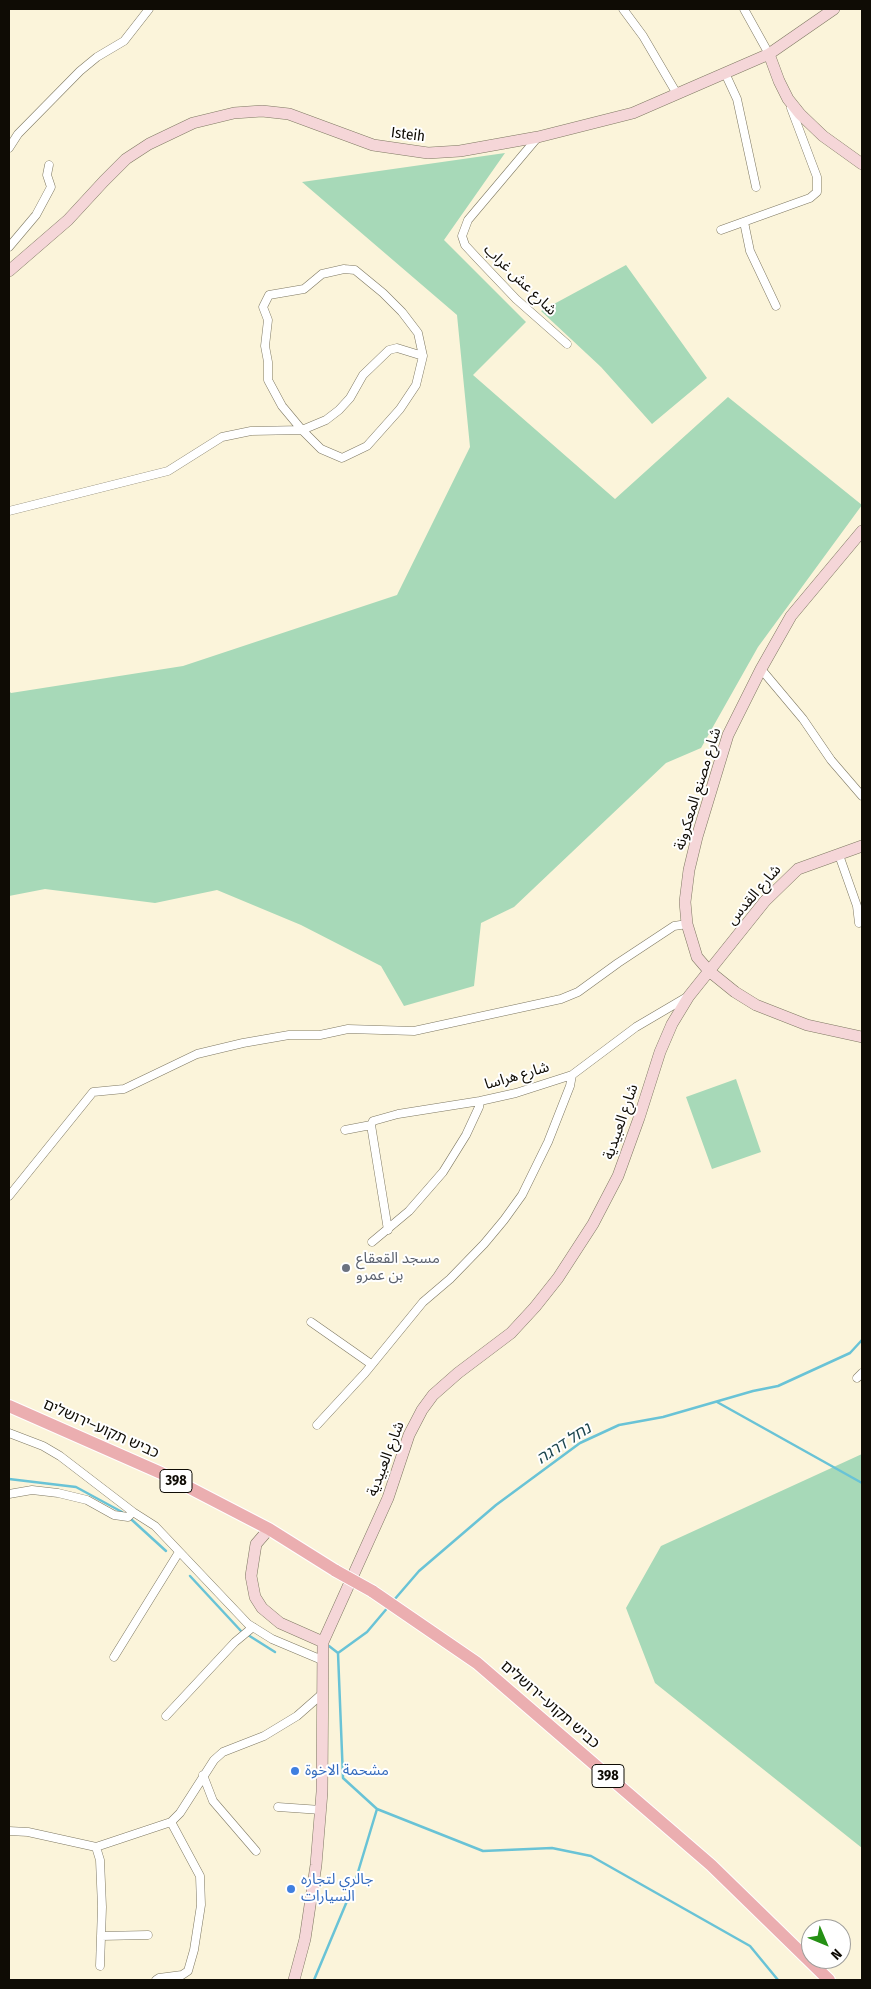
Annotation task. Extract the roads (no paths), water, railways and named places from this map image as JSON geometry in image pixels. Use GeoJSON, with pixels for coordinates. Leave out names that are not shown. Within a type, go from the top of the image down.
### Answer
{"type":"FeatureCollection","features":[{"type":"Feature","properties":{"kind":"main road","name":"כביש תקוע–ירושלים"},"geometry":{"type":"LineString","coordinates":[[9,1406],[161,1473],[269,1528],[336,1571],[372,1591],[477,1663],[711,1865],[829,1980]]}},
{"type":"Feature","properties":{"kind":"street"},"geometry":{"type":"LineString","coordinates":[[9,148],[18,134],[80,71],[97,57],[124,40],[150,9]]}},
{"type":"Feature","properties":{"kind":"street"},"geometry":{"type":"LineString","coordinates":[[623,9],[643,36],[677,94]]}},
{"type":"Feature","properties":{"kind":"street"},"geometry":{"type":"LineString","coordinates":[[721,230],[810,198],[818,192],[817,177],[770,54],[744,9]]}},
{"type":"Feature","properties":{"kind":"street","name":"Isteih"},"geometry":{"type":"LineString","coordinates":[[9,271],[68,220],[126,159],[149,144],[193,123],[234,113],[262,111],[289,114],[373,145],[428,152],[460,151],[538,137],[633,112],[770,54],[834,9]]}},
{"type":"Feature","properties":{"kind":"street"},"geometry":{"type":"LineString","coordinates":[[725,73],[738,99],[756,187]]}},
{"type":"Feature","properties":{"kind":"street"},"geometry":{"type":"LineString","coordinates":[[788,99],[822,136],[862,164]]}},
{"type":"Feature","properties":{"kind":"street","name":"شارع عش غراب"},"geometry":{"type":"LineString","coordinates":[[538,137],[468,220],[462,236],[465,245],[476,258],[516,299],[567,344]]}},
{"type":"Feature","properties":{"kind":"street"},"geometry":{"type":"LineString","coordinates":[[9,248],[36,215],[51,187],[47,174],[49,165]]}},
{"type":"Feature","properties":{"kind":"street"},"geometry":{"type":"LineString","coordinates":[[744,222],[750,251],[776,306]]}},
{"type":"Feature","properties":{"kind":"street"},"geometry":{"type":"LineString","coordinates":[[344,269],[355,270],[383,293],[402,312],[418,333],[423,356],[416,385],[400,409],[367,446],[342,458],[322,449],[302,430],[282,406],[268,380],[268,362],[265,346],[268,320],[263,307],[270,295],[304,289],[322,274],[344,269]]}},
{"type":"Feature","properties":{"kind":"street"},"geometry":{"type":"LineString","coordinates":[[9,511],[168,471],[222,437],[251,431],[302,430],[326,420],[339,410],[350,398],[362,375],[389,350],[397,348],[423,356]]}},
{"type":"Feature","properties":{"kind":"street","name":"شارع مصنع المعكرونة"},"geometry":{"type":"LineString","coordinates":[[862,530],[791,616],[761,669],[728,734],[697,837],[689,870],[685,902],[687,924],[697,957],[735,992],[756,1005],[807,1025],[862,1037]]}},
{"type":"Feature","properties":{"kind":"street"},"geometry":{"type":"LineString","coordinates":[[761,669],[803,719],[831,760],[862,796]]}},
{"type":"Feature","properties":{"kind":"street","name":"شارع القدس"},"geometry":{"type":"LineString","coordinates":[[709,970],[765,902],[798,869],[862,846]]}},
{"type":"Feature","properties":{"kind":"street"},"geometry":{"type":"LineString","coordinates":[[839,855],[857,906],[859,923]]}},
{"type":"Feature","properties":{"kind":"street"},"geometry":{"type":"LineString","coordinates":[[9,1196],[93,1092],[124,1089],[197,1054],[243,1042],[289,1035],[320,1035],[348,1029],[414,1031],[561,999],[578,992],[674,926],[687,924]]}},
{"type":"Feature","properties":{"kind":"street","name":"شارع العبيدية"},"geometry":{"type":"LineString","coordinates":[[294,1980],[305,1940],[316,1866],[321,1810],[323,1642],[380,1517],[409,1435],[422,1410],[433,1395],[458,1372],[512,1333],[558,1278],[593,1224],[618,1176],[660,1052],[672,1024],[689,996],[709,970]]}},
{"type":"Feature","properties":{"kind":"street","name":"شارع هراسا"},"geometry":{"type":"LineString","coordinates":[[372,1242],[414,1206],[443,1172],[468,1129],[480,1100],[516,1093],[572,1075],[636,1027],[689,996]]}},
{"type":"Feature","properties":{"kind":"street"},"geometry":{"type":"LineString","coordinates":[[317,1425],[423,1302],[450,1279],[504,1220],[522,1195],[560,1113],[572,1075]]}},
{"type":"Feature","properties":{"kind":"street"},"geometry":{"type":"LineString","coordinates":[[345,1130],[371,1125],[376,1120],[398,1114],[480,1100]]}},
{"type":"Feature","properties":{"kind":"street"},"geometry":{"type":"LineString","coordinates":[[371,1125],[388,1230]]}},
{"type":"Feature","properties":{"kind":"street"},"geometry":{"type":"LineString","coordinates":[[311,1322],[371,1364]]}},
{"type":"Feature","properties":{"kind":"street"},"geometry":{"type":"LineString","coordinates":[[9,1433],[43,1446],[60,1456],[133,1512],[155,1526],[202,1578],[253,1627],[272,1639],[322,1660]]}},
{"type":"Feature","properties":{"kind":"street"},"geometry":{"type":"LineString","coordinates":[[9,1494],[32,1490],[58,1493],[87,1500],[114,1515],[128,1517],[133,1512]]}},
{"type":"Feature","properties":{"kind":"street"},"geometry":{"type":"LineString","coordinates":[[269,1528],[256,1544],[251,1576],[255,1597],[262,1608],[280,1623],[323,1642]]}},
{"type":"Feature","properties":{"kind":"street"},"geometry":{"type":"LineString","coordinates":[[114,1657],[179,1552]]}},
{"type":"Feature","properties":{"kind":"street"},"geometry":{"type":"LineString","coordinates":[[166,1716],[235,1642],[253,1627]]}},
{"type":"Feature","properties":{"kind":"street"},"geometry":{"type":"LineString","coordinates":[[9,1830],[28,1832],[96,1847],[171,1822],[180,1814],[214,1760],[223,1752],[272,1731],[297,1716],[322,1694]]}},
{"type":"Feature","properties":{"kind":"street"},"geometry":{"type":"LineString","coordinates":[[203,1775],[213,1802],[256,1851]]}},
{"type":"Feature","properties":{"kind":"street"},"geometry":{"type":"LineString","coordinates":[[278,1807],[321,1810]]}},
{"type":"Feature","properties":{"kind":"street"},"geometry":{"type":"LineString","coordinates":[[156,1980],[182,1975],[188,1971],[194,1950],[201,1905],[200,1876],[171,1822]]}},
{"type":"Feature","properties":{"kind":"street"},"geometry":{"type":"LineString","coordinates":[[96,1847],[100,1860],[100,1966]]}},
{"type":"Feature","properties":{"kind":"street"},"geometry":{"type":"LineString","coordinates":[[101,1936],[148,1936]]}},
{"type":"Feature","properties":{"kind":"waterway","name":"נחל דרגה"},"geometry":{"type":"LineString","coordinates":[[394,1600],[419,1571],[496,1505],[580,1443],[619,1425],[663,1417],[753,1391],[778,1386],[850,1353],[862,1340]]}},
{"type":"Feature","properties":{"kind":"waterway"},"geometry":{"type":"LineString","coordinates":[[717,1402],[862,1483]]}},
{"type":"Feature","properties":{"kind":"waterway","name":"נחל דרגה"},"geometry":{"type":"LineString","coordinates":[[9,1479],[76,1487],[122,1512]]}},
{"type":"Feature","properties":{"kind":"waterway","name":"נחל דרגה"},"geometry":{"type":"LineString","coordinates":[[132,1520],[166,1551]]}},
{"type":"Feature","properties":{"kind":"waterway","name":"נחל דרגה"},"geometry":{"type":"LineString","coordinates":[[190,1576],[241,1631]]}},
{"type":"Feature","properties":{"kind":"waterway","name":"נחל דרגה"},"geometry":{"type":"LineString","coordinates":[[329,1646],[338,1653],[367,1632],[389,1606]]}},
{"type":"Feature","properties":{"kind":"waterway","name":"נחל דרגה"},"geometry":{"type":"LineString","coordinates":[[248,1635],[275,1652]]}},
{"type":"Feature","properties":{"kind":"waterway"},"geometry":{"type":"LineString","coordinates":[[338,1653],[343,1778],[377,1809],[483,1851],[552,1848],[591,1856],[750,1946],[778,1980]]}},
{"type":"Feature","properties":{"kind":"waterway"},"geometry":{"type":"LineString","coordinates":[[314,1980],[355,1882],[377,1809]]}},
{"type":"Feature","properties":{"kind":"place","name":"مسجد القعقاع بن عمرو"},"geometry":{"type":"Point","coordinates":[346,1268]}},
{"type":"Feature","properties":{"kind":"place","name":"مشحمة الاخوة"},"geometry":{"type":"Point","coordinates":[295,1771]}},
{"type":"Feature","properties":{"kind":"place","name":"جالري لتجاره السيارات"},"geometry":{"type":"Point","coordinates":[291,1889]}}]}
